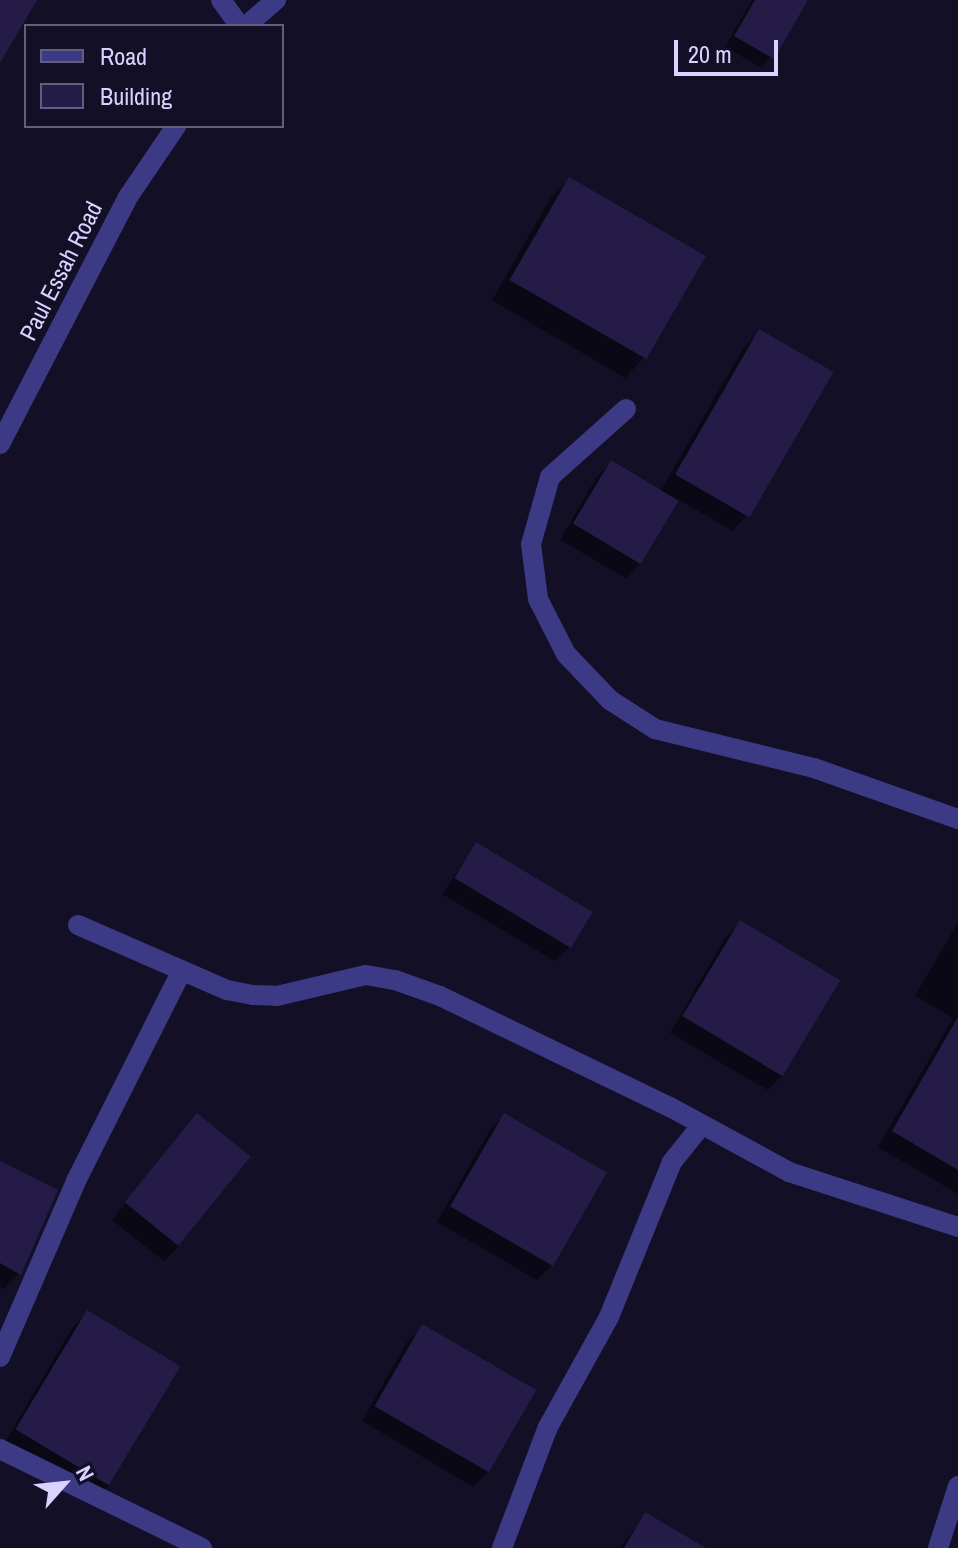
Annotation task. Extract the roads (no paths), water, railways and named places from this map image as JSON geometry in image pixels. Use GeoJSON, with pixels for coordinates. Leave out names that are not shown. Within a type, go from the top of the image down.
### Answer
{"type":"FeatureCollection","features":[{"type":"Feature","properties":{"kind":"street"},"geometry":{"type":"LineString","coordinates":[[221,0],[239,24]]}},
{"type":"Feature","properties":{"kind":"street"},"geometry":{"type":"LineString","coordinates":[[248,24],[276,0]]}},
{"type":"Feature","properties":{"kind":"street","name":"Paul Essah Road"},"geometry":{"type":"LineString","coordinates":[[0,444],[128,197],[175,128]]}},
{"type":"Feature","properties":{"kind":"street"},"geometry":{"type":"LineString","coordinates":[[626,409],[550,477],[531,544],[538,599],[566,654],[610,700],[655,729],[814,768],[958,819]]}},
{"type":"Feature","properties":{"kind":"street"},"geometry":{"type":"LineString","coordinates":[[78,925],[227,990],[277,996],[366,975],[395,980],[440,996],[670,1107],[700,1127],[789,1172],[958,1227]]}},
{"type":"Feature","properties":{"kind":"street"},"geometry":{"type":"LineString","coordinates":[[0,1357],[76,1181],[182,970]]}},
{"type":"Feature","properties":{"kind":"street"},"geometry":{"type":"LineString","coordinates":[[502,1548],[548,1427],[609,1317],[672,1162],[700,1127]]}},
{"type":"Feature","properties":{"kind":"street"},"geometry":{"type":"LineString","coordinates":[[0,1449],[202,1548]]}},
{"type":"Feature","properties":{"kind":"street"},"geometry":{"type":"LineString","coordinates":[[938,1548],[958,1486]]}}]}
